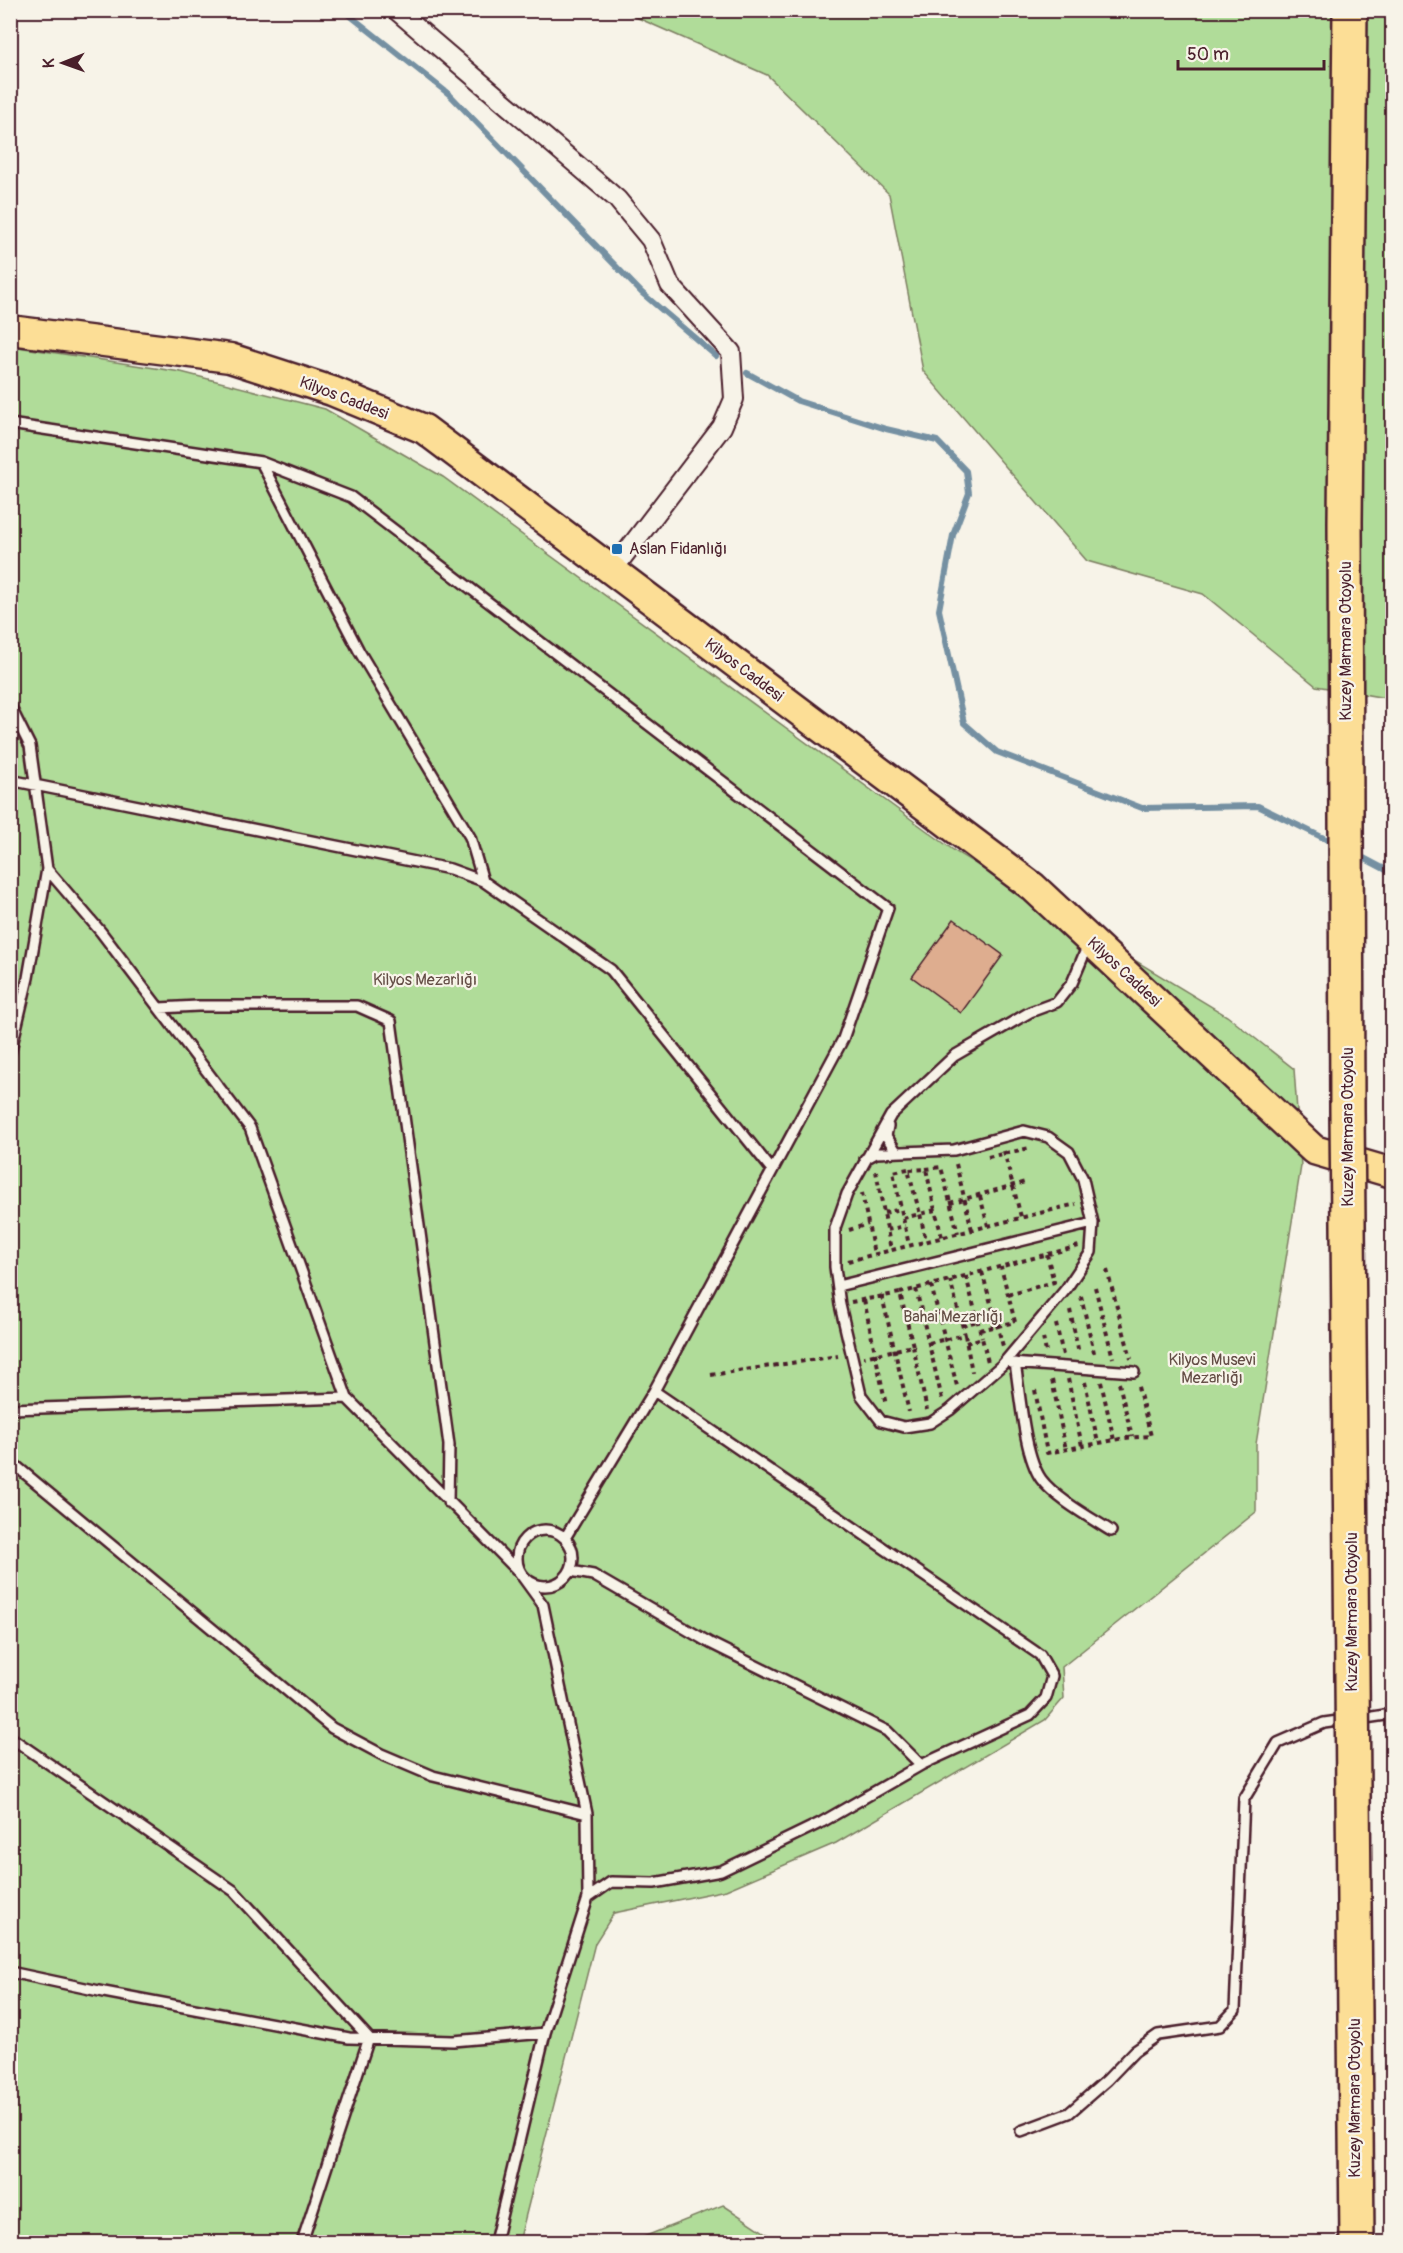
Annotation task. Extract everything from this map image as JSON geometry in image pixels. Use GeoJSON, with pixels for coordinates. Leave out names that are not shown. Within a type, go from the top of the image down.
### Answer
{"type":"FeatureCollection","features":[{"type":"Feature","properties":{"kind":"highway","name":"Kuzey Marmara Otoyolu"},"geometry":{"type":"LineString","coordinates":[[1350,10],[1345,522],[1347,1111],[1357,2242]]}},
{"type":"Feature","properties":{"kind":"main road","name":"Kilyos Caddesi"},"geometry":{"type":"LineString","coordinates":[[10,330],[230,358],[332,391],[424,429],[1033,887],[1314,1150],[1392,1173]]}},
{"type":"Feature","properties":{"kind":"street"},"geometry":{"type":"LineString","coordinates":[[396,10],[618,199],[651,240],[670,285],[731,352],[734,399],[722,427],[612,571]]}},
{"type":"Feature","properties":{"kind":"lane"},"geometry":{"type":"LineString","coordinates":[[10,424],[261,462],[351,497],[888,908],[843,1040],[654,1391],[565,1538]]}},
{"type":"Feature","properties":{"kind":"lane"},"geometry":{"type":"LineString","coordinates":[[261,462],[359,651],[470,837],[483,881]]}},
{"type":"Feature","properties":{"kind":"lane"},"geometry":{"type":"LineString","coordinates":[[10,706],[30,746],[47,869],[28,978],[10,1054]]}},
{"type":"Feature","properties":{"kind":"lane"},"geometry":{"type":"LineString","coordinates":[[10,780],[450,869],[483,881],[611,970],[772,1170]]}},
{"type":"Feature","properties":{"kind":"lane"},"geometry":{"type":"LineString","coordinates":[[47,869],[100,932],[250,1128],[347,1398],[448,1502],[519,1572],[533,1584],[543,1587],[563,1580],[570,1571],[573,1558],[572,1549],[565,1538],[555,1531],[544,1529],[526,1536],[520,1543],[516,1561],[519,1572],[543,1605],[587,1814],[588,1898],[545,2033],[495,2242]]}},
{"type":"Feature","properties":{"kind":"lane"},"geometry":{"type":"LineString","coordinates":[[869,1156],[896,1151],[954,1150],[1024,1131],[1048,1137],[1069,1152],[1083,1179],[1093,1223],[1090,1252],[1066,1289],[1009,1362],[930,1423],[904,1427],[881,1421],[861,1395],[840,1305],[835,1264],[835,1228],[847,1194],[891,1115],[954,1056],[1030,1012],[1058,1002],[1072,983],[1090,940]]}},
{"type":"Feature","properties":{"kind":"lane"},"geometry":{"type":"LineString","coordinates":[[159,1008],[357,1006],[391,1021],[449,1445],[448,1502]]}},
{"type":"Feature","properties":{"kind":"lane"},"geometry":{"type":"LineString","coordinates":[[891,1115],[886,1136],[896,1151]]}},
{"type":"Feature","properties":{"kind":"lane"},"geometry":{"type":"LineString","coordinates":[[838,1286],[1093,1223]]}},
{"type":"Feature","properties":{"kind":"lane"},"geometry":{"type":"LineString","coordinates":[[1009,1362],[1134,1372]]}},
{"type":"Feature","properties":{"kind":"lane"},"geometry":{"type":"LineString","coordinates":[[1009,1362],[1030,1452],[1041,1479],[1066,1501],[1111,1531]]}},
{"type":"Feature","properties":{"kind":"lane"},"geometry":{"type":"LineString","coordinates":[[588,1898],[611,1882],[654,1883],[721,1871],[822,1822],[921,1764],[1030,1715],[1046,1698],[1052,1676],[1040,1655],[654,1391]]}},
{"type":"Feature","properties":{"kind":"lane"},"geometry":{"type":"LineString","coordinates":[[10,1409],[347,1398]]}},
{"type":"Feature","properties":{"kind":"lane"},"geometry":{"type":"LineString","coordinates":[[10,1461],[332,1728],[381,1754],[433,1776],[587,1814]]}},
{"type":"Feature","properties":{"kind":"lane"},"geometry":{"type":"LineString","coordinates":[[570,1571],[592,1575],[710,1643],[887,1731],[921,1764]]}},
{"type":"Feature","properties":{"kind":"lane"},"geometry":{"type":"LineString","coordinates":[[1021,2131],[1069,2113],[1107,2080],[1135,2051],[1158,2035],[1220,2026],[1235,2010],[1244,1799],[1278,1743],[1323,1723],[1392,1714]]}},
{"type":"Feature","properties":{"kind":"lane"},"geometry":{"type":"LineString","coordinates":[[10,1737],[234,1891],[369,2038]]}},
{"type":"Feature","properties":{"kind":"lane"},"geometry":{"type":"LineString","coordinates":[[10,1972],[349,2038],[453,2041],[545,2033]]}},
{"type":"Feature","properties":{"kind":"lane"},"geometry":{"type":"LineString","coordinates":[[302,2242],[369,2038]]}},
{"type":"Feature","properties":{"kind":"path"},"geometry":{"type":"LineString","coordinates":[[981,1159],[1037,1147]]}},
{"type":"Feature","properties":{"kind":"path"},"geometry":{"type":"LineString","coordinates":[[908,1151],[908,1170],[926,1241]]}},
{"type":"Feature","properties":{"kind":"path"},"geometry":{"type":"LineString","coordinates":[[1004,1154],[1021,1217]]}},
{"type":"Feature","properties":{"kind":"path"},"geometry":{"type":"LineString","coordinates":[[869,1156],[891,1250]]}},
{"type":"Feature","properties":{"kind":"path"},"geometry":{"type":"LineString","coordinates":[[909,1245],[893,1172],[958,1164],[972,1230]]}},
{"type":"Feature","properties":{"kind":"path"},"geometry":{"type":"LineString","coordinates":[[941,1167],[958,1233]]}},
{"type":"Feature","properties":{"kind":"path"},"geometry":{"type":"LineString","coordinates":[[926,1169],[942,1237]]}},
{"type":"Feature","properties":{"kind":"path"},"geometry":{"type":"LineString","coordinates":[[858,1173],[874,1254]]}},
{"type":"Feature","properties":{"kind":"path"},"geometry":{"type":"LineString","coordinates":[[950,1203],[1025,1182]]}},
{"type":"Feature","properties":{"kind":"path"},"geometry":{"type":"LineString","coordinates":[[980,1196],[988,1226]]}},
{"type":"Feature","properties":{"kind":"path"},"geometry":{"type":"LineString","coordinates":[[835,1264],[1088,1201]]}},
{"type":"Feature","properties":{"kind":"path"},"geometry":{"type":"LineString","coordinates":[[884,1213],[901,1209]]}},
{"type":"Feature","properties":{"kind":"path"},"geometry":{"type":"LineString","coordinates":[[903,1218],[935,1210]]}},
{"type":"Feature","properties":{"kind":"path"},"geometry":{"type":"LineString","coordinates":[[887,1230],[905,1226]]}},
{"type":"Feature","properties":{"kind":"path"},"geometry":{"type":"LineString","coordinates":[[840,1305],[900,1293],[1091,1244]]}},
{"type":"Feature","properties":{"kind":"path"},"geometry":{"type":"LineString","coordinates":[[1008,1295],[1054,1282],[1047,1255]]}},
{"type":"Feature","properties":{"kind":"path"},"geometry":{"type":"LineString","coordinates":[[980,1330],[1015,1322],[1000,1267]]}},
{"type":"Feature","properties":{"kind":"path"},"geometry":{"type":"LineString","coordinates":[[1030,1364],[1047,1453],[1125,1438],[1151,1436],[1107,1269]]}},
{"type":"Feature","properties":{"kind":"path"},"geometry":{"type":"LineString","coordinates":[[982,1272],[996,1326],[1009,1362]]}},
{"type":"Feature","properties":{"kind":"path"},"geometry":{"type":"LineString","coordinates":[[966,1276],[990,1375]]}},
{"type":"Feature","properties":{"kind":"path"},"geometry":{"type":"LineString","coordinates":[[950,1280],[976,1388]]}},
{"type":"Feature","properties":{"kind":"path"},"geometry":{"type":"LineString","coordinates":[[931,1285],[960,1401]]}},
{"type":"Feature","properties":{"kind":"path"},"geometry":{"type":"LineString","coordinates":[[916,1289],[945,1413]]}},
{"type":"Feature","properties":{"kind":"path"},"geometry":{"type":"LineString","coordinates":[[900,1293],[930,1423]]}},
{"type":"Feature","properties":{"kind":"path"},"geometry":{"type":"LineString","coordinates":[[882,1296],[912,1425]]}},
{"type":"Feature","properties":{"kind":"path"},"geometry":{"type":"LineString","coordinates":[[864,1300],[890,1424]]}},
{"type":"Feature","properties":{"kind":"path"},"geometry":{"type":"LineString","coordinates":[[962,1325],[978,1321]]}},
{"type":"Feature","properties":{"kind":"path"},"geometry":{"type":"LineString","coordinates":[[1056,1324],[1082,1446]]}},
{"type":"Feature","properties":{"kind":"path"},"geometry":{"type":"LineString","coordinates":[[929,1343],[965,1335]]}},
{"type":"Feature","properties":{"kind":"path"},"geometry":{"type":"LineString","coordinates":[[966,1343],[982,1338]]}},
{"type":"Feature","properties":{"kind":"path"},"geometry":{"type":"LineString","coordinates":[[1043,1338],[1066,1450]]}},
{"type":"Feature","properties":{"kind":"path"},"geometry":{"type":"LineString","coordinates":[[711,1375],[877,1354],[913,1346]]}},
{"type":"Feature","properties":{"kind":"green space"},"geometry":{"type":"Polygon","coordinates":[[[622,11],[1392,11],[1392,699],[1316,686],[1203,594],[1087,561],[923,371],[889,194],[767,75],[622,11]]]}},
{"type":"Feature","properties":{"kind":"green space","name":"Kilyos Mezarlığı"},"geometry":{"type":"Polygon","coordinates":[[[11,346],[181,372],[325,409],[443,477],[956,852],[1227,1016],[1294,1069],[1301,1166],[1256,1444],[1256,1512],[1062,1667],[1064,1698],[1045,1720],[836,1843],[726,1890],[614,1913],[595,1943],[519,2242],[11,2242],[11,346]]]}},
{"type":"Feature","properties":{"kind":"green space"},"geometry":{"type":"Polygon","coordinates":[[[723,2205],[779,2242],[631,2242],[723,2205]]]}},
{"type":"Feature","properties":{"kind":"building"},"geometry":{"type":"Polygon","coordinates":[[[954,919],[1003,955],[961,1013],[912,977],[954,919]]]}},
{"type":"Feature","properties":{"kind":"waterway"},"geometry":{"type":"LineString","coordinates":[[343,10],[450,95],[642,293],[716,356]]}},
{"type":"Feature","properties":{"kind":"waterway"},"geometry":{"type":"LineString","coordinates":[[747,373],[798,401],[886,429],[937,441],[966,471],[969,493],[953,535],[939,610],[964,723],[997,752],[1142,808],[1258,806],[1336,844]]}},
{"type":"Feature","properties":{"kind":"waterway"},"geometry":{"type":"LineString","coordinates":[[1356,854],[1392,873]]}},
{"type":"Feature","properties":{"kind":"place","name":"Aslan Fidanlığı"},"geometry":{"type":"Point","coordinates":[617,549]}},
{"type":"Feature","properties":{"kind":"park label","name":"Bahai Mezarlığı"},"geometry":{"type":"Point","coordinates":[953,1317]}},
{"type":"Feature","properties":{"kind":"park label","name":"Kilyos Musevi Mezarlığı"},"geometry":{"type":"Point","coordinates":[1212,1369]}}]}
